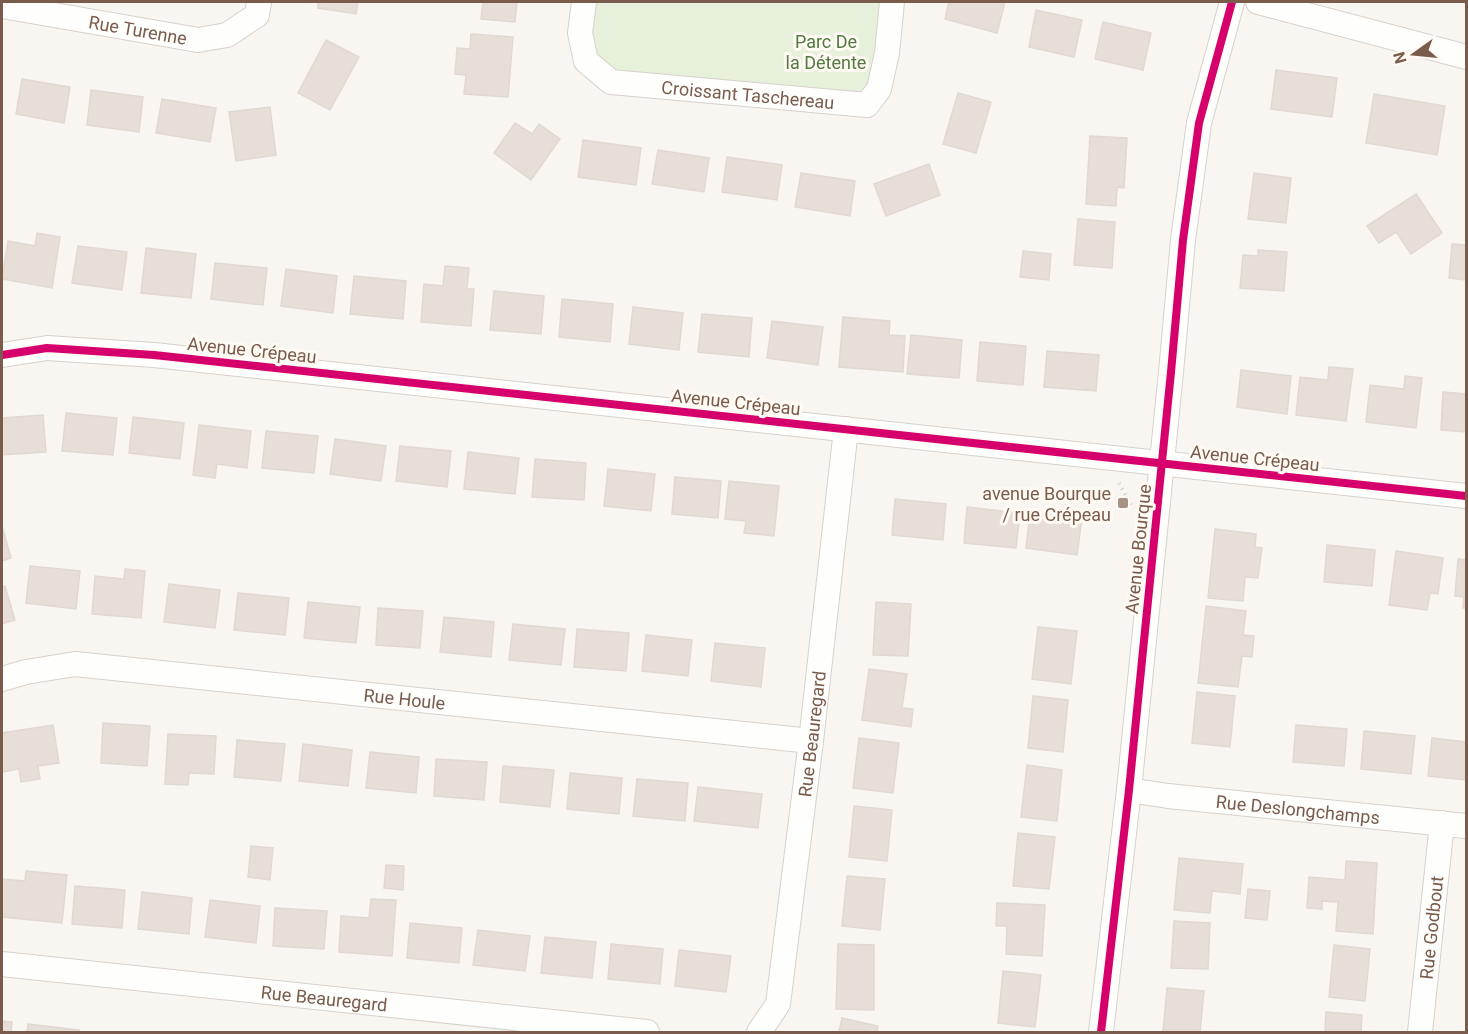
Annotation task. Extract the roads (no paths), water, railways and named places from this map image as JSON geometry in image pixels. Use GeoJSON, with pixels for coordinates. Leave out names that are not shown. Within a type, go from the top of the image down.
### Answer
{"type":"FeatureCollection","features":[{"type":"Feature","properties":{"kind":"street","name":"Rue Turenne"},"geometry":{"type":"LineString","coordinates":[[2,6],[198,40],[227,35],[257,15],[259,2]]}},
{"type":"Feature","properties":{"kind":"street","name":"Croissant Taschereau"},"geometry":{"type":"LineString","coordinates":[[584,2],[580,33],[586,62],[611,82],[867,105],[879,89],[887,53],[892,2]]}},
{"type":"Feature","properties":{"kind":"street","name":"Avenue Bourque"},"geometry":{"type":"LineString","coordinates":[[1101,1032],[1162,463],[1183,240],[1199,123],[1232,2]]}},
{"type":"Feature","properties":{"kind":"street"},"geometry":{"type":"LineString","coordinates":[[1258,2],[1467,57]]}},
{"type":"Feature","properties":{"kind":"street","name":"Avenue Crépeau"},"geometry":{"type":"LineString","coordinates":[[2,355],[47,348],[154,354],[1467,496]]}},
{"type":"Feature","properties":{"kind":"street","name":"Rue Beauregard"},"geometry":{"type":"LineString","coordinates":[[759,1032],[778,1004],[811,741],[846,429]]}},
{"type":"Feature","properties":{"kind":"street","name":"Rue Houle"},"geometry":{"type":"LineString","coordinates":[[2,679],[26,672],[75,664],[811,741]]}},
{"type":"Feature","properties":{"kind":"street","name":"Rue Deslongchamps"},"geometry":{"type":"LineString","coordinates":[[1128,790],[1467,826]]}},
{"type":"Feature","properties":{"kind":"street","name":"Rue Godbout"},"geometry":{"type":"LineString","coordinates":[[1420,1032],[1442,823]]}},
{"type":"Feature","properties":{"kind":"street","name":"Rue Beauregard"},"geometry":{"type":"LineString","coordinates":[[2,964],[647,1032]]}},
{"type":"Feature","properties":{"kind":"place","name":"avenue Bourque / rue Crépeau"},"geometry":{"type":"Point","coordinates":[1123,503]}},
{"type":"Feature","properties":{"kind":"park label","name":"Parc De la Détente"},"geometry":{"type":"Point","coordinates":[826,51]}}]}
